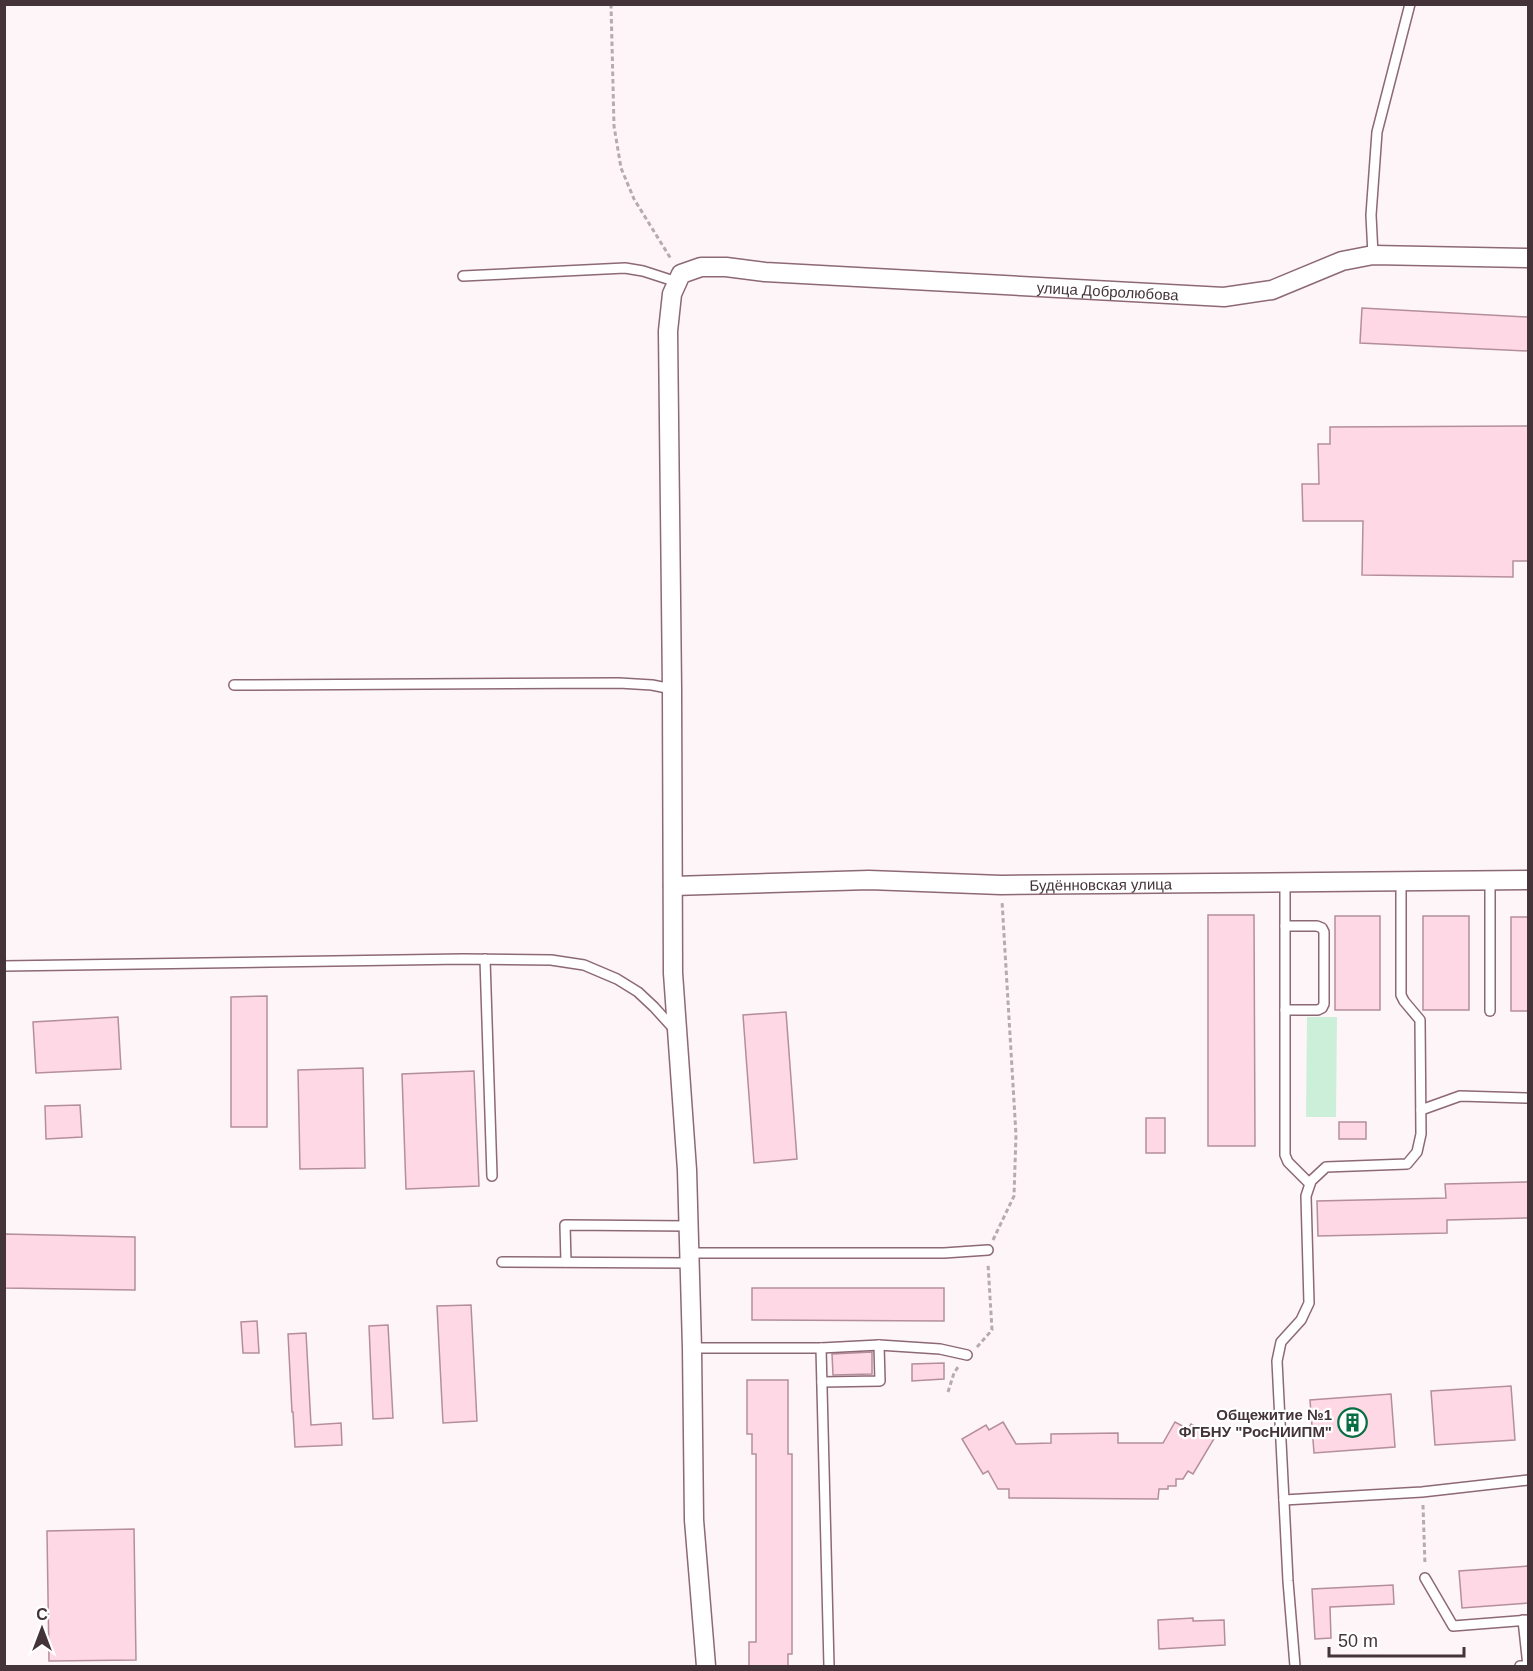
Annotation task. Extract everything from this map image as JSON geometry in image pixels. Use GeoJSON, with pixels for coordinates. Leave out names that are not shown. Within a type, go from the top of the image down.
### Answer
{"type":"FeatureCollection","features":[{"type":"Feature","properties":{"kind":"street","name":"улица Добролюбова"},"geometry":{"type":"LineString","coordinates":[[679,278],[701,267],[726,267],[765,272],[1224,297],[1272,290],[1342,261],[1373,255],[1528,258]]}},
{"type":"Feature","properties":{"kind":"street"},"geometry":{"type":"LineString","coordinates":[[679,278],[672,294],[668,331],[673,973],[687,1170],[694,1520],[706,1666]]}},
{"type":"Feature","properties":{"kind":"street","name":"Будённовская улица"},"geometry":{"type":"LineString","coordinates":[[673,886],[869,880],[1001,885],[1528,880]]}},
{"type":"Feature","properties":{"kind":"lane"},"geometry":{"type":"LineString","coordinates":[[1373,255],[1371,215],[1377,132],[1410,4]]}},
{"type":"Feature","properties":{"kind":"lane"},"geometry":{"type":"LineString","coordinates":[[463,276],[625,268],[679,278]]}},
{"type":"Feature","properties":{"kind":"lane"},"geometry":{"type":"LineString","coordinates":[[234,685],[619,683],[672,689]]}},
{"type":"Feature","properties":{"kind":"lane"},"geometry":{"type":"LineString","coordinates":[[1490,881],[1490,1011]]}},
{"type":"Feature","properties":{"kind":"lane"},"geometry":{"type":"LineString","coordinates":[[1295,1666],[1288,1581],[1277,1361],[1281,1342],[1301,1320],[1309,1303],[1306,1196],[1310,1184],[1326,1167],[1407,1164],[1417,1152],[1421,1134],[1420,1020],[1401,995],[1401,882]]}},
{"type":"Feature","properties":{"kind":"lane"},"geometry":{"type":"LineString","coordinates":[[1285,883],[1285,1155],[1288,1162],[1310,1184]]}},
{"type":"Feature","properties":{"kind":"lane"},"geometry":{"type":"LineString","coordinates":[[1285,926],[1317,926],[1324,932],[1324,1004],[1318,1010],[1285,1010]]}},
{"type":"Feature","properties":{"kind":"lane"},"geometry":{"type":"LineString","coordinates":[[485,959],[492,1176]]}},
{"type":"Feature","properties":{"kind":"lane"},"geometry":{"type":"LineString","coordinates":[[4,966],[551,960],[584,965],[617,979],[638,992],[677,1033]]}},
{"type":"Feature","properties":{"kind":"lane"},"geometry":{"type":"LineString","coordinates":[[1421,1110],[1460,1096],[1528,1098]]}},
{"type":"Feature","properties":{"kind":"lane"},"geometry":{"type":"LineString","coordinates":[[566,1262],[565,1225],[689,1226]]}},
{"type":"Feature","properties":{"kind":"lane"},"geometry":{"type":"LineString","coordinates":[[502,1262],[944,1253],[988,1250]]}},
{"type":"Feature","properties":{"kind":"lane"},"geometry":{"type":"LineString","coordinates":[[692,1347],[821,1348],[879,1345],[940,1349],[967,1355]]}},
{"type":"Feature","properties":{"kind":"lane"},"geometry":{"type":"LineString","coordinates":[[822,1382],[880,1381],[879,1345]]}},
{"type":"Feature","properties":{"kind":"lane"},"geometry":{"type":"LineString","coordinates":[[821,1348],[830,1666]]}},
{"type":"Feature","properties":{"kind":"lane"},"geometry":{"type":"LineString","coordinates":[[1284,1500],[1422,1491],[1528,1480]]}},
{"type":"Feature","properties":{"kind":"lane"},"geometry":{"type":"LineString","coordinates":[[1425,1578],[1453,1626],[1526,1620],[1528,1666],[1520,1666]]}},
{"type":"Feature","properties":{"kind":"path"},"geometry":{"type":"LineString","coordinates":[[611,4],[614,126],[621,168],[634,199],[679,278]]}},
{"type":"Feature","properties":{"kind":"path"},"geometry":{"type":"LineString","coordinates":[[948,1392],[954,1373],[967,1355],[992,1330],[991,1297],[987,1272],[988,1250],[1014,1196],[1016,1145],[1001,885]]}},
{"type":"Feature","properties":{"kind":"path"},"geometry":{"type":"LineString","coordinates":[[1422,1491],[1425,1578]]}},
{"type":"Feature","properties":{"kind":"green space"},"geometry":{"type":"Polygon","coordinates":[[[1307,1017],[1337,1017],[1336,1117],[1306,1117],[1307,1017]]]}},
{"type":"Feature","properties":{"kind":"building"},"geometry":{"type":"Polygon","coordinates":[[[1362,308],[1528,317],[1528,351],[1360,343],[1362,308]]]}},
{"type":"Feature","properties":{"kind":"building"},"geometry":{"type":"Polygon","coordinates":[[[1528,426],[1528,561],[1513,561],[1513,577],[1362,575],[1363,521],[1303,521],[1302,484],[1319,484],[1318,444],[1330,444],[1330,427],[1528,426]]]}},
{"type":"Feature","properties":{"kind":"building"},"geometry":{"type":"Polygon","coordinates":[[[1208,915],[1254,915],[1255,1146],[1208,1146],[1208,915]]]}},
{"type":"Feature","properties":{"kind":"building"},"geometry":{"type":"Polygon","coordinates":[[[1335,916],[1380,916],[1380,1010],[1335,1010],[1335,916]]]}},
{"type":"Feature","properties":{"kind":"building"},"geometry":{"type":"Polygon","coordinates":[[[1423,916],[1469,916],[1469,1010],[1423,1010],[1423,916]]]}},
{"type":"Feature","properties":{"kind":"building"},"geometry":{"type":"Polygon","coordinates":[[[1511,917],[1528,917],[1528,1011],[1511,1011],[1511,917]]]}},
{"type":"Feature","properties":{"kind":"building"},"geometry":{"type":"Polygon","coordinates":[[[267,996],[267,1127],[231,1127],[231,997],[267,996]]]}},
{"type":"Feature","properties":{"kind":"building"},"geometry":{"type":"Polygon","coordinates":[[[786,1012],[797,1159],[754,1163],[743,1015],[786,1012]]]}},
{"type":"Feature","properties":{"kind":"building"},"geometry":{"type":"Polygon","coordinates":[[[118,1017],[121,1069],[36,1073],[33,1022],[118,1017]]]}},
{"type":"Feature","properties":{"kind":"building"},"geometry":{"type":"Polygon","coordinates":[[[363,1068],[365,1168],[300,1169],[298,1070],[363,1068]]]}},
{"type":"Feature","properties":{"kind":"building"},"geometry":{"type":"Polygon","coordinates":[[[474,1071],[479,1186],[406,1189],[402,1074],[474,1071]]]}},
{"type":"Feature","properties":{"kind":"building"},"geometry":{"type":"Polygon","coordinates":[[[80,1105],[82,1137],[46,1139],[45,1106],[80,1105]]]}},
{"type":"Feature","properties":{"kind":"building"},"geometry":{"type":"Polygon","coordinates":[[[1146,1118],[1165,1118],[1165,1153],[1146,1153],[1146,1118]]]}},
{"type":"Feature","properties":{"kind":"building"},"geometry":{"type":"Polygon","coordinates":[[[1339,1122],[1366,1122],[1366,1139],[1339,1139],[1339,1122]]]}},
{"type":"Feature","properties":{"kind":"building"},"geometry":{"type":"Polygon","coordinates":[[[1528,1182],[1528,1218],[1447,1220],[1447,1233],[1318,1236],[1317,1201],[1446,1198],[1445,1184],[1528,1182]]]}},
{"type":"Feature","properties":{"kind":"building"},"geometry":{"type":"Polygon","coordinates":[[[4,1234],[135,1237],[135,1290],[4,1288],[4,1234]]]}},
{"type":"Feature","properties":{"kind":"building"},"geometry":{"type":"Polygon","coordinates":[[[752,1288],[944,1288],[944,1321],[752,1320],[752,1288]]]}},
{"type":"Feature","properties":{"kind":"building"},"geometry":{"type":"Polygon","coordinates":[[[471,1305],[477,1421],[443,1423],[437,1306],[471,1305]]]}},
{"type":"Feature","properties":{"kind":"building"},"geometry":{"type":"Polygon","coordinates":[[[257,1321],[259,1353],[243,1353],[241,1322],[257,1321]]]}},
{"type":"Feature","properties":{"kind":"building"},"geometry":{"type":"Polygon","coordinates":[[[388,1325],[393,1418],[373,1419],[369,1326],[388,1325]]]}},
{"type":"Feature","properties":{"kind":"building"},"geometry":{"type":"Polygon","coordinates":[[[306,1333],[311,1425],[341,1423],[342,1445],[295,1447],[288,1334],[306,1333]]]}},
{"type":"Feature","properties":{"kind":"building"},"geometry":{"type":"Polygon","coordinates":[[[872,1352],[872,1374],[833,1375],[832,1354],[872,1352]]]}},
{"type":"Feature","properties":{"kind":"building"},"geometry":{"type":"Polygon","coordinates":[[[944,1363],[944,1379],[912,1381],[912,1364],[944,1363]]]}},
{"type":"Feature","properties":{"kind":"building"},"geometry":{"type":"Polygon","coordinates":[[[747,1380],[788,1380],[788,1454],[792,1454],[792,1654],[788,1654],[788,1666],[749,1666],[749,1642],[756,1642],[756,1454],[752,1454],[752,1434],[747,1434],[747,1380]]]}},
{"type":"Feature","properties":{"kind":"building"},"geometry":{"type":"Polygon","coordinates":[[[1511,1386],[1515,1440],[1435,1445],[1431,1391],[1511,1386]]]}},
{"type":"Feature","properties":{"kind":"building","name":"Общежитие №1 ФГБНУ \"РосНИИПМ\""},"geometry":{"type":"Polygon","coordinates":[[[1391,1394],[1395,1447],[1314,1453],[1310,1400],[1391,1394]]]}},
{"type":"Feature","properties":{"kind":"building"},"geometry":{"type":"Polygon","coordinates":[[[1003,1422],[1016,1444],[1051,1443],[1051,1434],[1118,1433],[1118,1443],[1163,1443],[1175,1422],[1188,1429],[1191,1424],[1215,1437],[1193,1474],[1188,1471],[1183,1479],[1176,1479],[1176,1486],[1159,1489],[1158,1499],[1009,1498],[1009,1489],[998,1489],[988,1471],[983,1474],[962,1439],[986,1425],[989,1430],[1003,1422]]]}},
{"type":"Feature","properties":{"kind":"building"},"geometry":{"type":"Polygon","coordinates":[[[134,1529],[136,1660],[49,1661],[47,1531],[134,1529]]]}},
{"type":"Feature","properties":{"kind":"building"},"geometry":{"type":"Polygon","coordinates":[[[1528,1566],[1528,1603],[1462,1608],[1459,1571],[1528,1566]]]}},
{"type":"Feature","properties":{"kind":"building"},"geometry":{"type":"Polygon","coordinates":[[[1393,1585],[1394,1604],[1330,1607],[1331,1638],[1315,1639],[1312,1589],[1393,1585]]]}},
{"type":"Feature","properties":{"kind":"building"},"geometry":{"type":"Polygon","coordinates":[[[1193,1618],[1193,1621],[1224,1620],[1225,1645],[1159,1649],[1158,1620],[1193,1618]]]}},
{"type":"Feature","properties":{"kind":"place","name":"Общежитие №1 ФГБНУ \"РосНИИПМ\""},"geometry":{"type":"Point","coordinates":[1353,1423]}}]}
